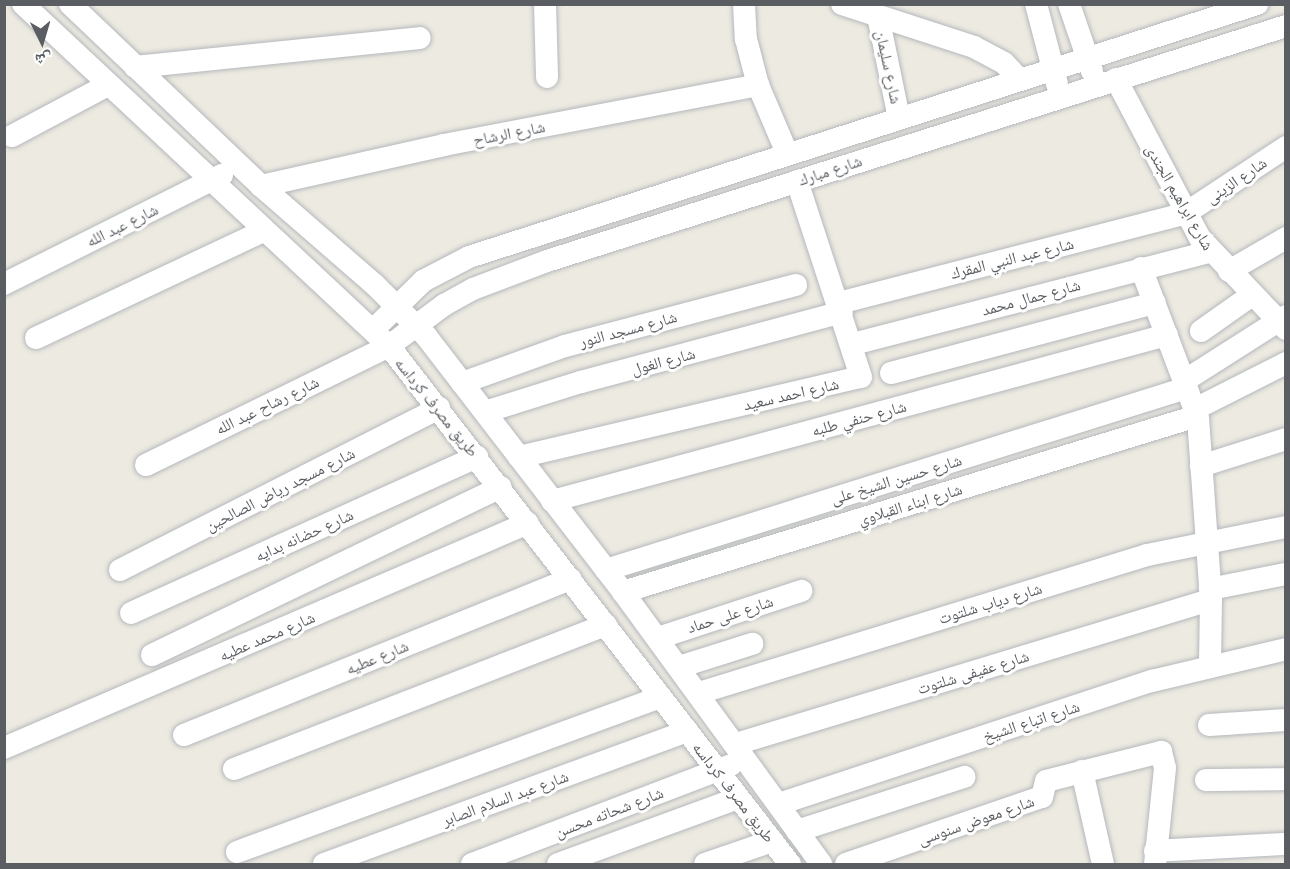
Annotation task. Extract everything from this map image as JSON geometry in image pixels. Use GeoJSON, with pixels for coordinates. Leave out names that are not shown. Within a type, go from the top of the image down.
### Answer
{"type":"FeatureCollection","features":[{"type":"Feature","properties":{"kind":"street","name":"طريق مصرف كرداسه"},"geometry":{"type":"LineString","coordinates":[[23,4],[263,231],[381,338],[501,487],[790,864]]}},
{"type":"Feature","properties":{"kind":"street","name":"طريق مصرف كرداسه"},"geometry":{"type":"LineString","coordinates":[[70,4],[240,167],[415,325],[485,412],[658,638],[821,864]]}},
{"type":"Feature","properties":{"kind":"street"},"geometry":{"type":"LineString","coordinates":[[545,4],[547,77]]}},
{"type":"Feature","properties":{"kind":"street"},"geometry":{"type":"LineString","coordinates":[[744,4],[746,39],[758,85],[787,153]]}},
{"type":"Feature","properties":{"kind":"street"},"geometry":{"type":"LineString","coordinates":[[842,4],[980,50],[1004,63],[1020,80]]}},
{"type":"Feature","properties":{"kind":"street"},"geometry":{"type":"LineString","coordinates":[[1036,4],[1060,97]]}},
{"type":"Feature","properties":{"kind":"street","name":"شارع مبارك"},"geometry":{"type":"LineString","coordinates":[[381,338],[395,306],[423,281],[469,257],[899,117],[1257,4]]}},
{"type":"Feature","properties":{"kind":"street"},"geometry":{"type":"LineString","coordinates":[[1044,33],[1072,15]]}},
{"type":"Feature","properties":{"kind":"street","name":"شارع ابراهيم الجندى"},"geometry":{"type":"LineString","coordinates":[[1072,15],[1087,58],[1107,83],[1210,252],[1252,295],[1283,322]]}},
{"type":"Feature","properties":{"kind":"street","name":"شارع سليمان"},"geometry":{"type":"LineString","coordinates":[[878,16],[899,117]]}},
{"type":"Feature","properties":{"kind":"street","name":"شارع مبارك"},"geometry":{"type":"LineString","coordinates":[[381,338],[415,325],[473,290],[752,195],[1286,26]]}},
{"type":"Feature","properties":{"kind":"street"},"geometry":{"type":"LineString","coordinates":[[135,67],[420,38]]}},
{"type":"Feature","properties":{"kind":"street"},"geometry":{"type":"LineString","coordinates":[[12,136],[108,85]]}},
{"type":"Feature","properties":{"kind":"street","name":"شارع الرشاح"},"geometry":{"type":"LineString","coordinates":[[261,186],[444,145],[758,85]]}},
{"type":"Feature","properties":{"kind":"street","name":"شارع الزينى"},"geometry":{"type":"LineString","coordinates":[[1186,213],[1286,147]]}},
{"type":"Feature","properties":{"kind":"street","name":"شارع عبد الله"},"geometry":{"type":"LineString","coordinates":[[4,284],[240,167]]}},
{"type":"Feature","properties":{"kind":"street"},"geometry":{"type":"LineString","coordinates":[[743,168],[752,195]]}},
{"type":"Feature","properties":{"kind":"street","name":"شارع احمد سعيد"},"geometry":{"type":"LineString","coordinates":[[519,457],[859,378],[862,372],[797,181]]}},
{"type":"Feature","properties":{"kind":"street","name":"شارع عبد النبي المقرك"},"geometry":{"type":"LineString","coordinates":[[841,307],[1186,213]]}},
{"type":"Feature","properties":{"kind":"street"},"geometry":{"type":"LineString","coordinates":[[36,338],[263,231]]}},
{"type":"Feature","properties":{"kind":"street"},"geometry":{"type":"LineString","coordinates":[[1229,271],[1286,238]]}},
{"type":"Feature","properties":{"kind":"street","name":"شارع جمال محمد"},"geometry":{"type":"LineString","coordinates":[[853,344],[1210,252]]}},
{"type":"Feature","properties":{"kind":"street"},"geometry":{"type":"LineString","coordinates":[[1141,268],[1196,413],[1202,466],[1210,594],[1210,667]]}},
{"type":"Feature","properties":{"kind":"street","name":"شارع مسجد النور"},"geometry":{"type":"LineString","coordinates":[[462,383],[565,346],[796,285]]}},
{"type":"Feature","properties":{"kind":"street"},"geometry":{"type":"LineString","coordinates":[[1201,331],[1252,295]]}},
{"type":"Feature","properties":{"kind":"street"},"geometry":{"type":"LineString","coordinates":[[891,373],[1155,303]]}},
{"type":"Feature","properties":{"kind":"street","name":"شارع الغول"},"geometry":{"type":"LineString","coordinates":[[485,412],[841,307]]}},
{"type":"Feature","properties":{"kind":"street","name":"شارع حسين الشيخ على"},"geometry":{"type":"LineString","coordinates":[[606,570],[1185,384],[1283,322]]}},
{"type":"Feature","properties":{"kind":"street","name":"شارع حنفي طلبه"},"geometry":{"type":"LineString","coordinates":[[552,501],[1167,335]]}},
{"type":"Feature","properties":{"kind":"street","name":"شارع رشاح عبد الله"},"geometry":{"type":"LineString","coordinates":[[146,465],[381,338]]}},
{"type":"Feature","properties":{"kind":"street","name":"شارع ابناء القبلاوي"},"geometry":{"type":"LineString","coordinates":[[623,592],[1196,413],[1286,363]]}},
{"type":"Feature","properties":{"kind":"street","name":"شارع مسجد رياض الصالحين"},"geometry":{"type":"LineString","coordinates":[[120,570],[439,408]]}},
{"type":"Feature","properties":{"kind":"street"},"geometry":{"type":"LineString","coordinates":[[1202,466],[1286,439]]}},
{"type":"Feature","properties":{"kind":"street","name":"شارع حضانه بدايه"},"geometry":{"type":"LineString","coordinates":[[131,613],[477,457]]}},
{"type":"Feature","properties":{"kind":"street"},"geometry":{"type":"LineString","coordinates":[[152,655],[501,487]]}},
{"type":"Feature","properties":{"kind":"street","name":"شارع محمد عطيه"},"geometry":{"type":"LineString","coordinates":[[4,748],[528,523]]}},
{"type":"Feature","properties":{"kind":"street","name":"شارع دياب شلتوت"},"geometry":{"type":"LineString","coordinates":[[699,693],[1147,555],[1286,527]]}},
{"type":"Feature","properties":{"kind":"street","name":"شارع عفيفى شلتوت"},"geometry":{"type":"LineString","coordinates":[[741,752],[1210,594],[1286,574]]}},
{"type":"Feature","properties":{"kind":"street","name":"شارع عطيه"},"geometry":{"type":"LineString","coordinates":[[184,735],[571,579]]}},
{"type":"Feature","properties":{"kind":"street","name":"شارع على حماد"},"geometry":{"type":"LineString","coordinates":[[658,638],[801,591]]}},
{"type":"Feature","properties":{"kind":"street"},"geometry":{"type":"LineString","coordinates":[[234,769],[606,625]]}},
{"type":"Feature","properties":{"kind":"street"},"geometry":{"type":"LineString","coordinates":[[679,666],[752,644]]}},
{"type":"Feature","properties":{"kind":"street","name":"شارع اتباع الشيخ"},"geometry":{"type":"LineString","coordinates":[[779,804],[1152,681],[1286,649]]}},
{"type":"Feature","properties":{"kind":"street"},"geometry":{"type":"LineString","coordinates":[[237,852],[661,698]]}},
{"type":"Feature","properties":{"kind":"street"},"geometry":{"type":"LineString","coordinates":[[1209,725],[1286,720]]}},
{"type":"Feature","properties":{"kind":"street","name":"شارع عبد السلام الصابر"},"geometry":{"type":"LineString","coordinates":[[324,864],[687,731]]}},
{"type":"Feature","properties":{"kind":"street","name":"شارع شحاته محسن"},"geometry":{"type":"LineString","coordinates":[[472,864],[717,770],[741,752]]}},
{"type":"Feature","properties":{"kind":"street","name":"شارع معوض سنوسى"},"geometry":{"type":"LineString","coordinates":[[846,864],[1042,797],[1045,782],[1163,752],[1165,768],[1155,858]]}},
{"type":"Feature","properties":{"kind":"street"},"geometry":{"type":"LineString","coordinates":[[1082,771],[1103,864]]}},
{"type":"Feature","properties":{"kind":"street"},"geometry":{"type":"LineString","coordinates":[[797,831],[964,777]]}},
{"type":"Feature","properties":{"kind":"street"},"geometry":{"type":"LineString","coordinates":[[1206,780],[1286,779]]}},
{"type":"Feature","properties":{"kind":"street"},"geometry":{"type":"LineString","coordinates":[[558,864],[738,798]]}},
{"type":"Feature","properties":{"kind":"street"},"geometry":{"type":"LineString","coordinates":[[705,864],[772,841]]}},
{"type":"Feature","properties":{"kind":"street"},"geometry":{"type":"LineString","coordinates":[[1155,858],[1286,844]]}}]}
